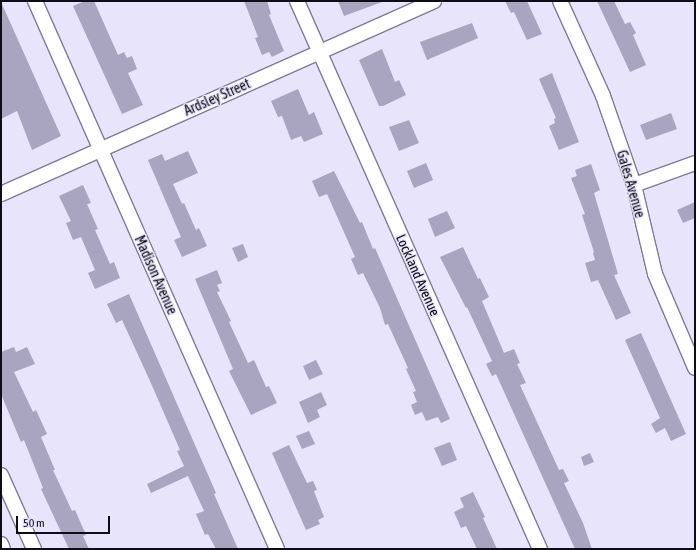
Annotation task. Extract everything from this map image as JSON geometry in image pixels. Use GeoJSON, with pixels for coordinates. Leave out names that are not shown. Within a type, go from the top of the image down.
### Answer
{"type":"FeatureCollection","features":[{"type":"Feature","properties":{"kind":"street","name":"Madison Avenue"},"geometry":{"type":"LineString","coordinates":[[35,1],[277,549]]}},
{"type":"Feature","properties":{"kind":"street","name":"Lockland Avenue"},"geometry":{"type":"LineString","coordinates":[[297,1],[318,52],[540,549]]}},
{"type":"Feature","properties":{"kind":"street","name":"Ardsley Street"},"geometry":{"type":"LineString","coordinates":[[1,194],[434,1]]}},
{"type":"Feature","properties":{"kind":"street","name":"Gales Avenue"},"geometry":{"type":"LineString","coordinates":[[560,1],[603,96],[634,185],[655,274],[695,368]]}},
{"type":"Feature","properties":{"kind":"street"},"geometry":{"type":"LineString","coordinates":[[634,185],[695,163]]}},
{"type":"Feature","properties":{"kind":"street"},"geometry":{"type":"LineString","coordinates":[[1,475],[34,549]]}},
{"type":"Feature","properties":{"kind":"street"},"geometry":{"type":"LineString","coordinates":[[1,544],[3,549]]}},
{"type":"Feature","properties":{"kind":"building"},"geometry":{"type":"Polygon","coordinates":[[[85,1],[94,1],[118,55],[124,52],[127,58],[132,56],[137,69],[128,73],[143,105],[122,114],[73,6],[85,1]]]}},
{"type":"Feature","properties":{"kind":"building"},"geometry":{"type":"Polygon","coordinates":[[[244,1],[267,1],[271,14],[269,15],[284,51],[272,57],[269,52],[262,55],[255,38],[258,37],[244,1]]]}},
{"type":"Feature","properties":{"kind":"building"},"geometry":{"type":"Polygon","coordinates":[[[338,1],[382,1],[382,2],[344,16],[338,1]]]}},
{"type":"Feature","properties":{"kind":"building"},"geometry":{"type":"Polygon","coordinates":[[[505,1],[527,1],[542,34],[527,40],[514,12],[511,13],[505,1]]]}},
{"type":"Feature","properties":{"kind":"building"},"geometry":{"type":"Polygon","coordinates":[[[597,1],[614,1],[625,24],[630,22],[636,33],[633,35],[646,65],[630,72],[597,1]]]}},
{"type":"Feature","properties":{"kind":"building"},"geometry":{"type":"Polygon","coordinates":[[[1,2],[61,136],[32,150],[17,111],[1,119],[1,2]]]}},
{"type":"Feature","properties":{"kind":"building"},"geometry":{"type":"Polygon","coordinates":[[[472,23],[478,38],[427,60],[420,42],[472,23]]]}},
{"type":"Feature","properties":{"kind":"building"},"geometry":{"type":"Polygon","coordinates":[[[382,49],[395,82],[399,80],[406,95],[383,106],[379,106],[359,60],[382,49]]]}},
{"type":"Feature","properties":{"kind":"building"},"geometry":{"type":"Polygon","coordinates":[[[552,73],[579,142],[559,150],[549,126],[555,123],[554,119],[556,118],[539,79],[552,73]]]}},
{"type":"Feature","properties":{"kind":"building"},"geometry":{"type":"Polygon","coordinates":[[[298,89],[309,115],[314,112],[323,134],[304,142],[301,136],[291,140],[282,116],[278,117],[271,101],[298,89]]]}},
{"type":"Feature","properties":{"kind":"building"},"geometry":{"type":"Polygon","coordinates":[[[671,113],[677,129],[646,140],[640,125],[671,113]]]}},
{"type":"Feature","properties":{"kind":"building"},"geometry":{"type":"Polygon","coordinates":[[[409,120],[419,143],[399,151],[389,127],[409,120]]]}},
{"type":"Feature","properties":{"kind":"building"},"geometry":{"type":"Polygon","coordinates":[[[188,151],[198,173],[173,184],[182,204],[184,203],[196,230],[199,228],[207,246],[182,257],[174,240],[181,237],[148,160],[162,154],[165,161],[188,151]]]}},
{"type":"Feature","properties":{"kind":"building"},"geometry":{"type":"Polygon","coordinates":[[[426,163],[433,180],[414,188],[407,171],[426,163]]]}},
{"type":"Feature","properties":{"kind":"building"},"geometry":{"type":"Polygon","coordinates":[[[591,164],[600,190],[594,193],[618,274],[614,275],[631,313],[616,320],[598,280],[591,282],[585,263],[595,260],[594,252],[582,215],[585,214],[571,178],[577,176],[575,170],[591,164]]]}},
{"type":"Feature","properties":{"kind":"building"},"geometry":{"type":"Polygon","coordinates":[[[334,171],[360,223],[362,222],[373,249],[375,248],[450,419],[441,423],[438,417],[426,421],[422,412],[415,415],[411,405],[417,402],[413,392],[416,391],[406,369],[408,368],[388,324],[385,325],[380,308],[363,273],[358,275],[351,259],[355,257],[327,194],[319,197],[312,181],[334,171]]]}},
{"type":"Feature","properties":{"kind":"building"},"geometry":{"type":"Polygon","coordinates":[[[83,185],[91,203],[87,204],[98,229],[95,230],[110,264],[114,262],[120,278],[95,289],[88,273],[95,270],[81,237],[73,240],[66,223],[71,221],[59,196],[83,185]]]}},
{"type":"Feature","properties":{"kind":"building"},"geometry":{"type":"Polygon","coordinates":[[[695,202],[695,218],[683,223],[677,210],[695,202]]]}},
{"type":"Feature","properties":{"kind":"building"},"geometry":{"type":"Polygon","coordinates":[[[447,211],[455,228],[435,237],[428,219],[447,211]]]}},
{"type":"Feature","properties":{"kind":"building"},"geometry":{"type":"Polygon","coordinates":[[[243,244],[248,257],[238,262],[232,248],[243,244]]]}},
{"type":"Feature","properties":{"kind":"building"},"geometry":{"type":"Polygon","coordinates":[[[463,247],[478,279],[480,278],[489,297],[482,301],[504,353],[514,349],[520,363],[517,364],[526,383],[520,385],[559,470],[563,469],[569,481],[564,483],[583,523],[592,549],[575,549],[496,374],[492,376],[486,364],[492,361],[467,307],[466,308],[440,257],[463,247]]]}},
{"type":"Feature","properties":{"kind":"building"},"geometry":{"type":"Polygon","coordinates":[[[217,270],[222,283],[217,285],[220,291],[217,292],[231,321],[229,322],[248,363],[254,360],[266,387],[269,386],[277,403],[251,415],[229,371],[233,369],[195,279],[217,270]]]}},
{"type":"Feature","properties":{"kind":"building"},"geometry":{"type":"Polygon","coordinates":[[[129,294],[216,493],[214,494],[238,549],[216,549],[208,534],[205,535],[196,514],[204,511],[188,476],[151,493],[147,484],[184,466],[177,451],[180,450],[122,320],[116,323],[107,304],[129,294]]]}},
{"type":"Feature","properties":{"kind":"building"},"geometry":{"type":"Polygon","coordinates":[[[641,333],[686,434],[671,441],[665,428],[656,433],[651,424],[660,418],[625,340],[641,333]]]}},
{"type":"Feature","properties":{"kind":"building"},"geometry":{"type":"Polygon","coordinates":[[[14,347],[16,352],[27,347],[35,364],[14,372],[33,412],[36,410],[47,434],[41,437],[55,470],[53,470],[72,511],[75,510],[86,535],[83,536],[89,549],[69,549],[41,489],[43,488],[24,440],[21,442],[1,394],[1,352],[14,347]]]}},
{"type":"Feature","properties":{"kind":"building"},"geometry":{"type":"Polygon","coordinates":[[[316,360],[323,374],[309,380],[303,366],[316,360]]]}},
{"type":"Feature","properties":{"kind":"building"},"geometry":{"type":"Polygon","coordinates":[[[321,392],[327,405],[317,410],[320,417],[308,423],[299,402],[321,392]]]}},
{"type":"Feature","properties":{"kind":"building"},"geometry":{"type":"Polygon","coordinates":[[[309,431],[315,444],[302,449],[296,436],[309,431]]]}},
{"type":"Feature","properties":{"kind":"building"},"geometry":{"type":"Polygon","coordinates":[[[450,442],[457,460],[442,466],[434,448],[450,442]]]}},
{"type":"Feature","properties":{"kind":"building"},"geometry":{"type":"Polygon","coordinates":[[[289,445],[307,483],[313,481],[317,490],[314,491],[324,517],[318,520],[320,524],[306,530],[272,453],[289,445]]]}},
{"type":"Feature","properties":{"kind":"building"},"geometry":{"type":"Polygon","coordinates":[[[590,453],[594,462],[584,466],[581,457],[590,453]]]}},
{"type":"Feature","properties":{"kind":"building"},"geometry":{"type":"Polygon","coordinates":[[[473,492],[485,517],[483,518],[497,549],[477,549],[466,526],[461,528],[454,512],[464,507],[460,498],[473,492]]]}}]}
